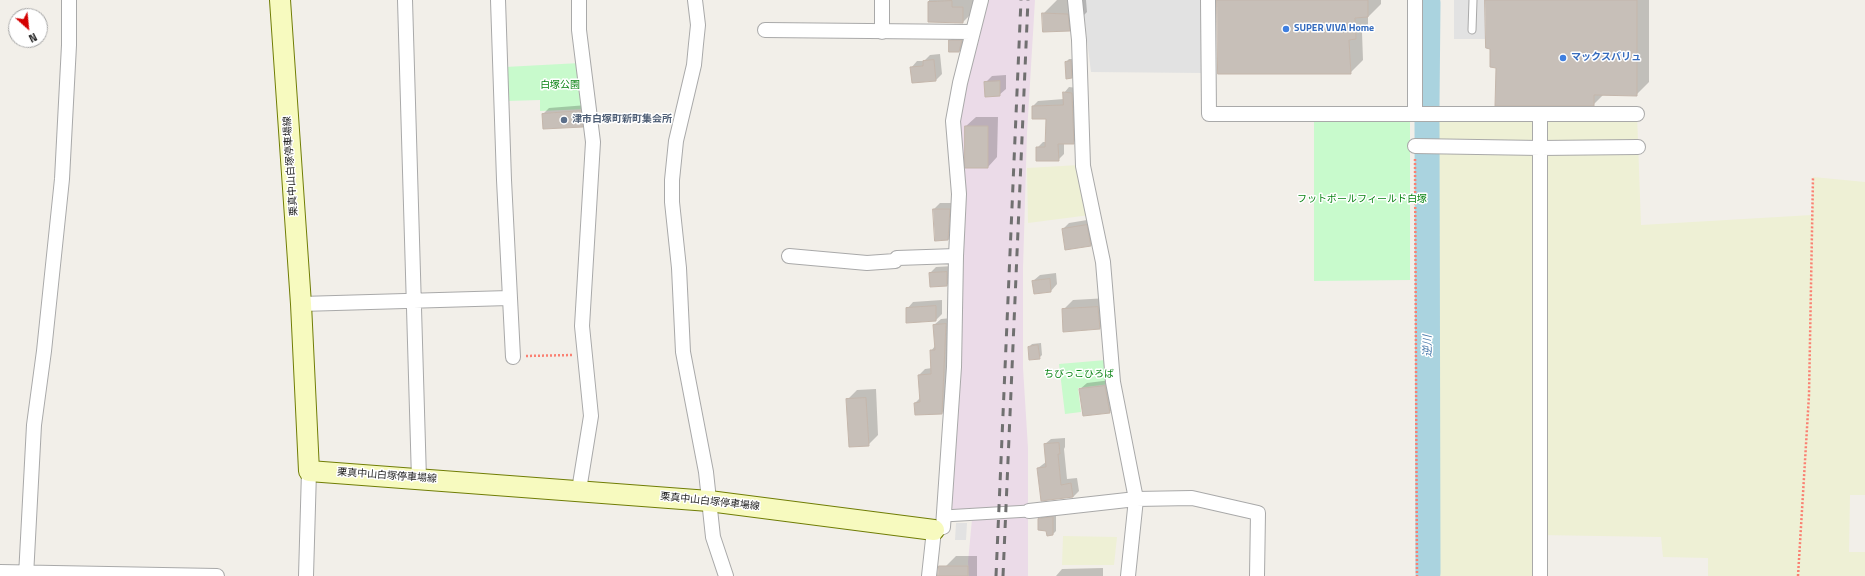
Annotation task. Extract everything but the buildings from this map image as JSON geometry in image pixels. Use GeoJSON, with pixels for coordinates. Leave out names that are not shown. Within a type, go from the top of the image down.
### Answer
{"type":"FeatureCollection","features":[{"type":"Feature","properties":{"kind":"main road","name":"栗真中山白塚停車場線"},"geometry":{"type":"LineString","coordinates":[[280,0],[301,304],[309,471],[579,490],[939,523]]}},
{"type":"Feature","properties":{"kind":"street"},"geometry":{"type":"LineString","coordinates":[[26,574],[34,425],[44,351],[62,179],[69,45],[69,0]]}},
{"type":"Feature","properties":{"kind":"street"},"geometry":{"type":"LineString","coordinates":[[405,0],[419,479]]}},
{"type":"Feature","properties":{"kind":"street"},"geometry":{"type":"LineString","coordinates":[[498,0],[512,357]]}},
{"type":"Feature","properties":{"kind":"street"},"geometry":{"type":"LineString","coordinates":[[579,0],[579,30],[593,142],[582,326],[591,416],[579,490]]}},
{"type":"Feature","properties":{"kind":"street"},"geometry":{"type":"LineString","coordinates":[[695,0],[698,25],[694,65],[676,141],[672,180],[672,202],[679,268],[683,352],[706,472],[713,537],[726,576]]}},
{"type":"Feature","properties":{"kind":"street"},"geometry":{"type":"LineString","coordinates":[[882,0],[882,32]]}},
{"type":"Feature","properties":{"kind":"street"},"geometry":{"type":"LineString","coordinates":[[929,576],[939,523],[954,367],[959,175],[953,121],[960,83],[981,0]]}},
{"type":"Feature","properties":{"kind":"street"},"geometry":{"type":"LineString","coordinates":[[1075,0],[1079,40],[1083,166],[1103,262],[1113,382],[1136,499],[1128,576]]}},
{"type":"Feature","properties":{"kind":"street"},"geometry":{"type":"LineString","coordinates":[[1208,0],[1209,114],[1637,114]]}},
{"type":"Feature","properties":{"kind":"street"},"geometry":{"type":"LineString","coordinates":[[1415,0],[1415,113]]}},
{"type":"Feature","properties":{"kind":"street"},"geometry":{"type":"LineString","coordinates":[[765,30],[972,32]]}},
{"type":"Feature","properties":{"kind":"street"},"geometry":{"type":"LineString","coordinates":[[1540,114],[1540,576]]}},
{"type":"Feature","properties":{"kind":"street"},"geometry":{"type":"LineString","coordinates":[[1416,146],[1540,148],[1638,147]]}},
{"type":"Feature","properties":{"kind":"street"},"geometry":{"type":"LineString","coordinates":[[789,256],[867,262],[895,261],[896,258],[956,256]]}},
{"type":"Feature","properties":{"kind":"street"},"geometry":{"type":"LineString","coordinates":[[301,304],[509,298]]}},
{"type":"Feature","properties":{"kind":"street"},"geometry":{"type":"LineString","coordinates":[[306,576],[309,471]]}},
{"type":"Feature","properties":{"kind":"street"},"geometry":{"type":"LineString","coordinates":[[939,523],[1136,499],[1192,498],[1258,514],[1257,576]]}},
{"type":"Feature","properties":{"kind":"street"},"geometry":{"type":"LineString","coordinates":[[0,572],[26,574],[215,576]]}},
{"type":"Feature","properties":{"kind":"lane"},"geometry":{"type":"LineString","coordinates":[[1472,30],[1473,0]]}},
{"type":"Feature","properties":{"kind":"path"},"geometry":{"type":"LineString","coordinates":[[1416,146],[1417,576]]}},
{"type":"Feature","properties":{"kind":"path"},"geometry":{"type":"LineString","coordinates":[[1798,576],[1809,395],[1813,177]]}},
{"type":"Feature","properties":{"kind":"path"},"geometry":{"type":"LineString","coordinates":[[512,357],[585,354]]}},
{"type":"Feature","properties":{"kind":"shaded area"},"geometry":{"type":"Polygon","coordinates":[[[985,0],[1035,0],[1027,133],[1023,268],[1023,368],[1028,448],[1028,576],[969,576],[968,562],[972,519],[952,513],[960,302],[957,124],[985,0]]]}},
{"type":"Feature","properties":{"kind":"shaded area"},"geometry":{"type":"Polygon","coordinates":[[[1082,0],[1202,0],[1203,73],[1091,72],[1082,0]]]}},
{"type":"Feature","properties":{"kind":"shaded area"},"geometry":{"type":"Polygon","coordinates":[[[1454,0],[1485,0],[1485,39],[1454,39],[1454,0]]]}},
{"type":"Feature","properties":{"kind":"shaded area"},"geometry":{"type":"Polygon","coordinates":[[[956,523],[967,523],[966,540],[955,540],[956,523]]]}},
{"type":"Feature","properties":{"kind":"green space","name":"白塚公園"},"geometry":{"type":"Polygon","coordinates":[[[580,63],[586,109],[540,111],[540,100],[506,101],[505,67],[580,63]]]}},
{"type":"Feature","properties":{"kind":"green space"},"geometry":{"type":"Polygon","coordinates":[[[1540,114],[1637,114],[1641,225],[1812,215],[1813,177],[1865,182],[1865,495],[1850,495],[1849,552],[1865,552],[1865,576],[1708,576],[1708,558],[1663,557],[1661,537],[1538,535],[1535,576],[1436,576],[1433,121],[1540,114]]]}},
{"type":"Feature","properties":{"kind":"green space","name":"フットボールフィールド白塚"},"geometry":{"type":"Polygon","coordinates":[[[1410,118],[1410,280],[1314,281],[1314,120],[1410,118]]]}},
{"type":"Feature","properties":{"kind":"green space"},"geometry":{"type":"Polygon","coordinates":[[[1079,165],[1090,215],[1028,223],[1027,168],[1079,165]]]}},
{"type":"Feature","properties":{"kind":"green space","name":"ちびっこひろば"},"geometry":{"type":"Polygon","coordinates":[[[1106,360],[1109,384],[1078,388],[1081,412],[1065,414],[1059,364],[1106,360]]]}},
{"type":"Feature","properties":{"kind":"green space"},"geometry":{"type":"Polygon","coordinates":[[[1063,536],[1117,537],[1114,565],[1062,565],[1063,536]]]}},
{"type":"Feature","properties":{"kind":"waterway","name":"逆川"},"geometry":{"type":"LineString","coordinates":[[1427,106],[1428,3]]}},
{"type":"Feature","properties":{"kind":"waterway","name":"逆川"},"geometry":{"type":"LineString","coordinates":[[1427,120],[1428,573]]}},
{"type":"Feature","properties":{"kind":"railway"},"geometry":{"type":"LineString","coordinates":[[996,576],[1021,0]]}},
{"type":"Feature","properties":{"kind":"railway"},"geometry":{"type":"LineString","coordinates":[[1003,576],[1028,0]]}},
{"type":"Feature","properties":{"kind":"place","name":"SUPER VIVA Home"},"geometry":{"type":"Point","coordinates":[1286,29]}},
{"type":"Feature","properties":{"kind":"place","name":"マックスバリュ"},"geometry":{"type":"Point","coordinates":[1563,58]}},
{"type":"Feature","properties":{"kind":"place","name":"津市白塚町新町集会所"},"geometry":{"type":"Point","coordinates":[564,120]}}]}
